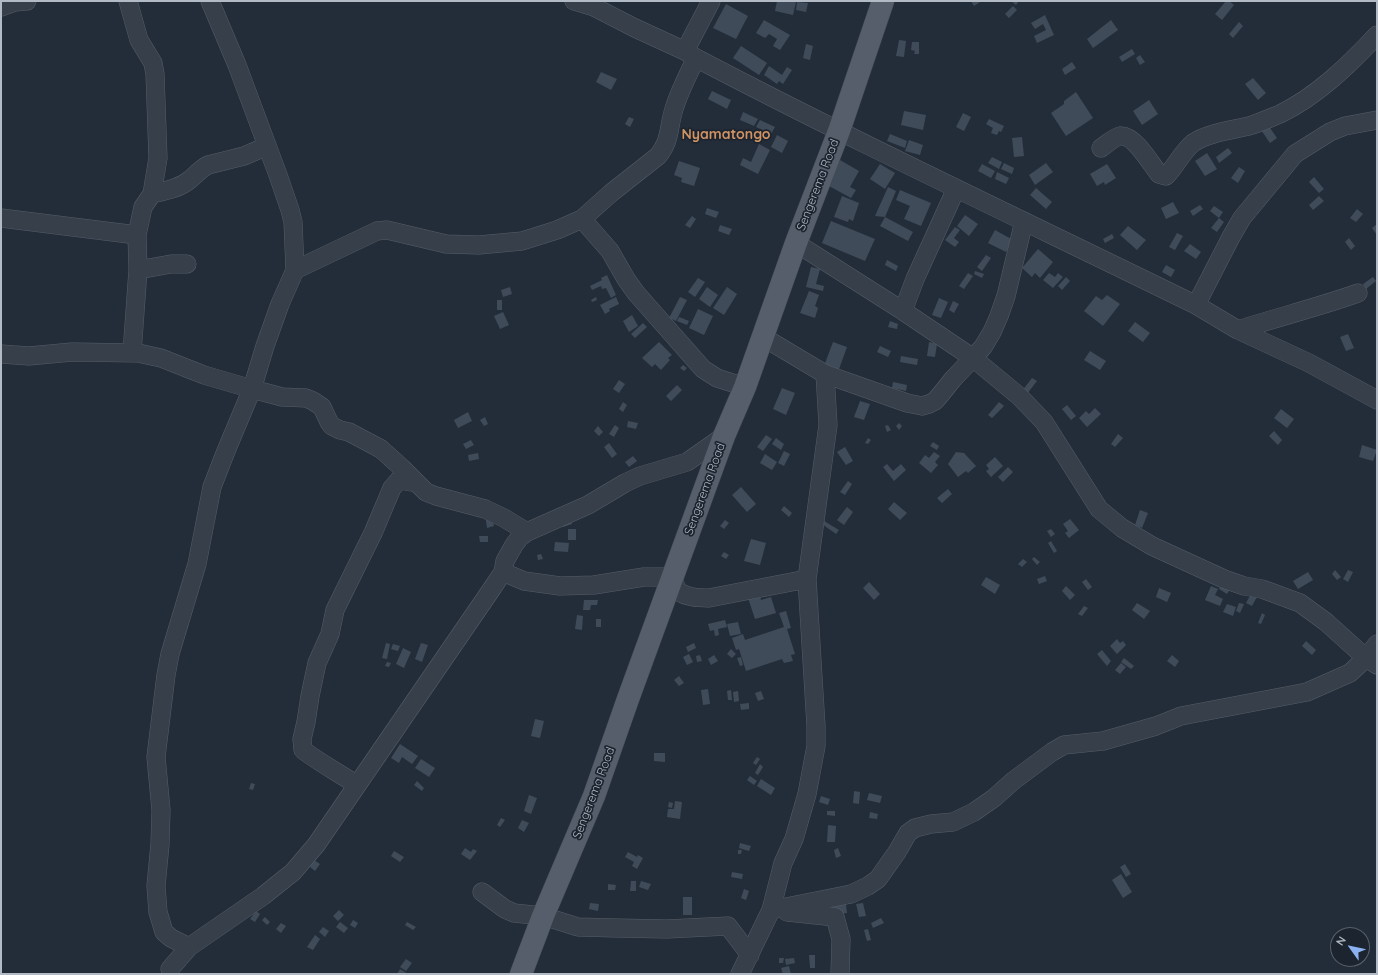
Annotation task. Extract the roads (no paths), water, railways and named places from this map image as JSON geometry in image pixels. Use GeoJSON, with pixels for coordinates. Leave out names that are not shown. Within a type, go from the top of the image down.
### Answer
{"type":"FeatureCollection","features":[{"type":"Feature","properties":{"kind":"main road","name":"Sengerema Road"},"geometry":{"type":"LineString","coordinates":[[521,974],[543,916],[594,796],[724,436],[745,387],[796,243],[839,131],[883,1]]}},
{"type":"Feature","properties":{"kind":"street"},"geometry":{"type":"LineString","coordinates":[[1,7],[15,2],[27,1]]}},
{"type":"Feature","properties":{"kind":"street"},"geometry":{"type":"LineString","coordinates":[[128,1],[139,40],[153,63],[155,74],[158,158],[152,194],[142,207],[137,235],[138,270],[132,353]]}},
{"type":"Feature","properties":{"kind":"street"},"geometry":{"type":"LineString","coordinates":[[189,947],[171,938],[164,932],[158,912],[156,886],[160,844],[161,810],[156,757],[166,675],[170,654],[197,564],[212,487],[252,389],[275,318],[295,270],[293,222],[278,175],[237,65],[210,1]]}},
{"type":"Feature","properties":{"kind":"street"},"geometry":{"type":"LineString","coordinates":[[574,1],[594,7],[956,189],[1024,220],[1196,305],[1238,330],[1309,364],[1377,400]]}},
{"type":"Feature","properties":{"kind":"street"},"geometry":{"type":"LineString","coordinates":[[295,270],[377,231],[386,230],[446,244],[479,245],[522,241],[557,230],[582,219],[611,193],[658,156],[664,148],[668,140],[674,109],[690,54],[711,1]]}},
{"type":"Feature","properties":{"kind":"street"},"geometry":{"type":"LineString","coordinates":[[1101,148],[1119,136],[1126,137],[1135,143],[1159,174],[1166,176],[1193,143],[1204,137],[1251,125],[1280,114],[1309,97],[1343,69],[1377,35]]}},
{"type":"Feature","properties":{"kind":"street"},"geometry":{"type":"LineString","coordinates":[[1196,305],[1230,237],[1242,218],[1295,154],[1330,132],[1345,126],[1377,120]]}},
{"type":"Feature","properties":{"kind":"street"},"geometry":{"type":"LineString","coordinates":[[152,194],[178,188],[203,167],[244,156],[267,146]]}},
{"type":"Feature","properties":{"kind":"street"},"geometry":{"type":"LineString","coordinates":[[903,311],[915,279],[956,189]]}},
{"type":"Feature","properties":{"kind":"street"},"geometry":{"type":"LineString","coordinates":[[1,218],[137,235]]}},
{"type":"Feature","properties":{"kind":"street"},"geometry":{"type":"LineString","coordinates":[[582,219],[610,251],[626,279],[636,292],[703,369],[717,378],[745,387]]}},
{"type":"Feature","properties":{"kind":"street"},"geometry":{"type":"LineString","coordinates":[[763,337],[825,374],[907,403],[922,406],[929,404],[935,401],[953,379],[983,348],[992,332],[1000,316],[1006,296],[1024,220]]}},
{"type":"Feature","properties":{"kind":"street"},"geometry":{"type":"LineString","coordinates":[[796,243],[903,311],[973,358],[1020,397],[1044,422],[1099,509],[1108,518],[1146,542],[1224,579],[1244,586],[1262,589],[1300,603],[1326,622],[1371,662]]}},
{"type":"Feature","properties":{"kind":"street"},"geometry":{"type":"LineString","coordinates":[[138,270],[171,264],[188,264]]}},
{"type":"Feature","properties":{"kind":"street"},"geometry":{"type":"LineString","coordinates":[[1238,330],[1324,305],[1358,293]]}},
{"type":"Feature","properties":{"kind":"street"},"geometry":{"type":"LineString","coordinates":[[1,354],[29,356],[72,352],[132,353],[161,358],[204,375],[282,397],[306,398],[322,407],[332,426],[349,432],[381,450],[426,492],[486,509],[527,532]]}},
{"type":"Feature","properties":{"kind":"street"},"geometry":{"type":"LineString","coordinates":[[740,974],[771,910],[783,864],[794,839],[807,794],[816,746],[807,579],[828,425],[825,374]]}},
{"type":"Feature","properties":{"kind":"street"},"geometry":{"type":"LineString","coordinates":[[170,969],[189,947],[263,896],[293,872],[316,845],[503,572],[505,561],[520,537],[527,532],[588,505],[640,476],[686,462],[724,436]]}},
{"type":"Feature","properties":{"kind":"street"},"geometry":{"type":"LineString","coordinates":[[357,786],[303,750],[302,739],[310,696],[317,663],[330,634],[335,610],[373,533],[392,488],[399,480],[417,483]]}},
{"type":"Feature","properties":{"kind":"street"},"geometry":{"type":"LineString","coordinates":[[503,572],[524,581],[560,586],[594,585],[644,577],[673,577],[677,591],[684,595],[696,598],[708,598],[807,579]]}},
{"type":"Feature","properties":{"kind":"street"},"geometry":{"type":"LineString","coordinates":[[771,910],[851,894],[868,886],[878,879],[908,833],[915,828],[931,824],[953,822],[974,812],[1052,752],[1064,746],[1103,740],[1156,726],[1181,716],[1307,692],[1371,662],[1377,644]]}},
{"type":"Feature","properties":{"kind":"street"},"geometry":{"type":"LineString","coordinates":[[482,892],[505,909],[514,913],[543,916],[578,926],[667,929],[728,926],[750,955]]}},
{"type":"Feature","properties":{"kind":"street"},"geometry":{"type":"LineString","coordinates":[[771,910],[835,917],[841,939],[840,974]]}},
{"type":"Feature","properties":{"kind":"district","name":"Nyamatongo"},"geometry":{"type":"Point","coordinates":[726,135]}}]}
